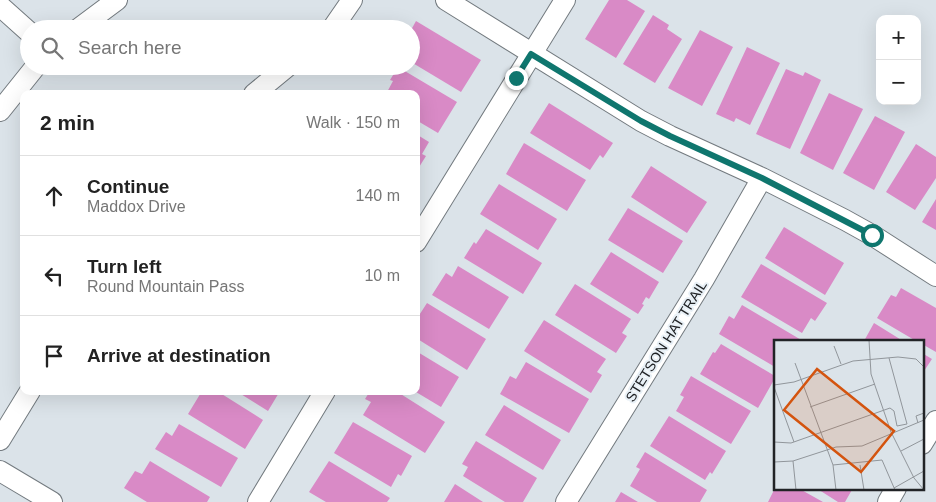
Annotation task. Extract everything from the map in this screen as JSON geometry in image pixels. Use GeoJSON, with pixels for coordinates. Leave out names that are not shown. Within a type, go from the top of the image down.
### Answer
{"type":"FeatureCollection","features":[{"type":"Feature","properties":{"kind":"street"},"geometry":{"type":"LineString","coordinates":[[90,20],[117,0]]}},
{"type":"Feature","properties":{"kind":"street"},"geometry":{"type":"LineString","coordinates":[[338,20],[352,0]]}},
{"type":"Feature","properties":{"kind":"street"},"geometry":{"type":"LineString","coordinates":[[446,0],[648,125],[762,178],[865,231],[936,276]]}},
{"type":"Feature","properties":{"kind":"street"},"geometry":{"type":"LineString","coordinates":[[420,235],[565,0]]}},
{"type":"Feature","properties":{"kind":"street"},"geometry":{"type":"LineString","coordinates":[[0,6],[20,24]]}},
{"type":"Feature","properties":{"kind":"street"},"geometry":{"type":"LineString","coordinates":[[0,111],[29,75]]}},
{"type":"Feature","properties":{"kind":"street"},"geometry":{"type":"LineString","coordinates":[[259,90],[277,75]]}},
{"type":"Feature","properties":{"kind":"street","name":"STETSON HAT TRAIL"},"geometry":{"type":"LineString","coordinates":[[566,502],[704,279],[762,178]]}},
{"type":"Feature","properties":{"kind":"street"},"geometry":{"type":"LineString","coordinates":[[0,440],[28,395]]}},
{"type":"Feature","properties":{"kind":"street"},"geometry":{"type":"LineString","coordinates":[[258,502],[323,395]]}},
{"type":"Feature","properties":{"kind":"street"},"geometry":{"type":"LineString","coordinates":[[924,441],[936,421]]}},
{"type":"Feature","properties":{"kind":"street"},"geometry":{"type":"LineString","coordinates":[[0,471],[52,502]]}},
{"type":"Feature","properties":{"kind":"street"},"geometry":{"type":"LineString","coordinates":[[888,502],[895,490]]}},
{"type":"Feature","properties":{"kind":"building"},"geometry":{"type":"Polygon","coordinates":[[[609,0],[627,0],[645,11],[616,58],[585,39],[609,0]]]}},
{"type":"Feature","properties":{"kind":"building"},"geometry":{"type":"Polygon","coordinates":[[[653,15],[669,25],[667,29],[682,39],[655,83],[623,64],[653,15]]]}},
{"type":"Feature","properties":{"kind":"building"},"geometry":{"type":"Polygon","coordinates":[[[420,23],[481,60],[461,92],[420,67],[420,23]]]}},
{"type":"Feature","properties":{"kind":"building"},"geometry":{"type":"Polygon","coordinates":[[[700,30],[733,47],[702,106],[668,88],[700,30]]]}},
{"type":"Feature","properties":{"kind":"building"},"geometry":{"type":"Polygon","coordinates":[[[747,47],[780,63],[750,125],[736,118],[734,122],[716,114],[747,47]]]}},
{"type":"Feature","properties":{"kind":"building"},"geometry":{"type":"Polygon","coordinates":[[[786,69],[803,76],[805,72],[821,80],[790,149],[756,134],[786,69]]]}},
{"type":"Feature","properties":{"kind":"building"},"geometry":{"type":"Polygon","coordinates":[[[393,75],[411,75],[457,102],[438,133],[420,122],[420,90],[388,90],[393,81],[390,80],[393,75]]]}},
{"type":"Feature","properties":{"kind":"building"},"geometry":{"type":"Polygon","coordinates":[[[829,93],[863,109],[833,170],[800,153],[829,93]]]}},
{"type":"Feature","properties":{"kind":"building"},"geometry":{"type":"Polygon","coordinates":[[[549,103],[613,143],[603,158],[600,155],[590,170],[530,133],[549,103]]]}},
{"type":"Feature","properties":{"kind":"building"},"geometry":{"type":"Polygon","coordinates":[[[875,116],[905,132],[874,190],[843,173],[875,116]]]}},
{"type":"Feature","properties":{"kind":"building"},"geometry":{"type":"Polygon","coordinates":[[[420,136],[429,142],[422,154],[426,156],[420,166],[420,136]]]}},
{"type":"Feature","properties":{"kind":"building"},"geometry":{"type":"Polygon","coordinates":[[[524,143],[586,180],[567,211],[506,174],[524,143]]]}},
{"type":"Feature","properties":{"kind":"building"},"geometry":{"type":"Polygon","coordinates":[[[916,144],[936,157],[936,178],[915,210],[886,192],[916,144]]]}},
{"type":"Feature","properties":{"kind":"building"},"geometry":{"type":"Polygon","coordinates":[[[651,166],[707,202],[687,233],[631,197],[651,166]]]}},
{"type":"Feature","properties":{"kind":"building"},"geometry":{"type":"Polygon","coordinates":[[[499,184],[557,219],[538,250],[480,214],[499,184]]]}},
{"type":"Feature","properties":{"kind":"building"},"geometry":{"type":"Polygon","coordinates":[[[936,199],[936,230],[922,222],[936,199]]]}},
{"type":"Feature","properties":{"kind":"building"},"geometry":{"type":"Polygon","coordinates":[[[628,208],[683,241],[663,273],[608,240],[628,208]]]}},
{"type":"Feature","properties":{"kind":"building"},"geometry":{"type":"Polygon","coordinates":[[[784,227],[844,263],[825,295],[765,258],[784,227]]]}},
{"type":"Feature","properties":{"kind":"building"},"geometry":{"type":"Polygon","coordinates":[[[486,229],[542,263],[523,294],[464,258],[474,242],[476,244],[486,229]]]}},
{"type":"Feature","properties":{"kind":"building"},"geometry":{"type":"Polygon","coordinates":[[[611,252],[659,282],[649,299],[646,297],[642,304],[644,305],[638,314],[590,284],[611,252]]]}},
{"type":"Feature","properties":{"kind":"building"},"geometry":{"type":"Polygon","coordinates":[[[761,264],[827,303],[815,321],[811,318],[802,333],[741,297],[761,264]]]}},
{"type":"Feature","properties":{"kind":"building"},"geometry":{"type":"Polygon","coordinates":[[[458,266],[509,297],[489,329],[432,295],[446,273],[452,277],[458,266]]]}},
{"type":"Feature","properties":{"kind":"building"},"geometry":{"type":"Polygon","coordinates":[[[575,284],[631,319],[622,333],[627,336],[616,353],[555,315],[575,284]]]}},
{"type":"Feature","properties":{"kind":"building"},"geometry":{"type":"Polygon","coordinates":[[[901,288],[936,308],[936,352],[924,345],[924,340],[914,340],[877,318],[891,295],[896,297],[901,288]]]}},
{"type":"Feature","properties":{"kind":"building"},"geometry":{"type":"Polygon","coordinates":[[[427,303],[486,339],[467,370],[420,341],[420,314],[427,303]]]}},
{"type":"Feature","properties":{"kind":"building"},"geometry":{"type":"Polygon","coordinates":[[[742,305],[801,340],[774,340],[774,366],[719,334],[729,316],[734,319],[742,305]]]}},
{"type":"Feature","properties":{"kind":"building"},"geometry":{"type":"Polygon","coordinates":[[[544,320],[606,359],[597,372],[602,375],[591,393],[524,351],[544,320]]]}},
{"type":"Feature","properties":{"kind":"building"},"geometry":{"type":"Polygon","coordinates":[[[874,323],[901,340],[865,340],[874,323]]]}},
{"type":"Feature","properties":{"kind":"building"},"geometry":{"type":"Polygon","coordinates":[[[721,344],[774,375],[774,380],[758,408],[700,374],[713,352],[715,353],[721,344]]]}},
{"type":"Feature","properties":{"kind":"building"},"geometry":{"type":"Polygon","coordinates":[[[420,353],[459,377],[441,407],[420,394],[420,353]]]}},
{"type":"Feature","properties":{"kind":"building"},"geometry":{"type":"Polygon","coordinates":[[[924,354],[932,359],[924,371],[924,354]]]}},
{"type":"Feature","properties":{"kind":"building"},"geometry":{"type":"Polygon","coordinates":[[[526,362],[589,399],[569,433],[500,394],[510,376],[516,379],[526,362]]]}},
{"type":"Feature","properties":{"kind":"building"},"geometry":{"type":"Polygon","coordinates":[[[691,376],[751,411],[731,444],[676,411],[684,397],[680,395],[691,376]]]}},
{"type":"Feature","properties":{"kind":"building"},"geometry":{"type":"Polygon","coordinates":[[[200,395],[223,395],[263,420],[245,449],[188,414],[200,395]]]}},
{"type":"Feature","properties":{"kind":"building"},"geometry":{"type":"Polygon","coordinates":[[[242,395],[278,395],[268,411],[242,395]]]}},
{"type":"Feature","properties":{"kind":"building"},"geometry":{"type":"Polygon","coordinates":[[[368,395],[402,395],[445,422],[425,453],[363,415],[371,402],[365,399],[368,395]]]}},
{"type":"Feature","properties":{"kind":"building"},"geometry":{"type":"Polygon","coordinates":[[[504,405],[561,440],[543,470],[485,435],[504,405]]]}},
{"type":"Feature","properties":{"kind":"building"},"geometry":{"type":"Polygon","coordinates":[[[669,416],[726,451],[712,474],[710,472],[705,480],[650,446],[669,416]]]}},
{"type":"Feature","properties":{"kind":"building"},"geometry":{"type":"Polygon","coordinates":[[[353,422],[412,456],[401,476],[398,474],[391,487],[334,453],[353,422]]]}},
{"type":"Feature","properties":{"kind":"building"},"geometry":{"type":"Polygon","coordinates":[[[179,424],[238,458],[221,487],[155,449],[166,432],[172,436],[179,424]]]}},
{"type":"Feature","properties":{"kind":"building"},"geometry":{"type":"Polygon","coordinates":[[[476,441],[537,478],[523,502],[505,502],[463,476],[468,467],[462,464],[476,441]]]}},
{"type":"Feature","properties":{"kind":"building"},"geometry":{"type":"Polygon","coordinates":[[[645,452],[707,490],[700,502],[657,502],[630,486],[640,469],[636,467],[645,452]]]}},
{"type":"Feature","properties":{"kind":"building"},"geometry":{"type":"Polygon","coordinates":[[[150,461],[210,497],[207,502],[147,502],[124,488],[135,471],[142,474],[150,461]]]}},
{"type":"Feature","properties":{"kind":"building"},"geometry":{"type":"Polygon","coordinates":[[[329,461],[390,498],[387,502],[326,502],[309,492],[329,461]]]}},
{"type":"Feature","properties":{"kind":"building"},"geometry":{"type":"Polygon","coordinates":[[[455,484],[483,502],[444,502],[455,484]]]}},
{"type":"Feature","properties":{"kind":"building"},"geometry":{"type":"Polygon","coordinates":[[[774,490],[802,490],[823,502],[768,502],[774,490]]]}},
{"type":"Feature","properties":{"kind":"building"},"geometry":{"type":"Polygon","coordinates":[[[819,490],[852,490],[845,502],[838,502],[819,490]]]}},
{"type":"Feature","properties":{"kind":"building"},"geometry":{"type":"Polygon","coordinates":[[[621,492],[638,502],[615,502],[621,492]]]}},
{"type":"Feature","properties":{"kind":"route"},"geometry":{"type":"LineString","coordinates":[[516,78],[531,54],[641,121],[762,178],[872,235]]}}]}
